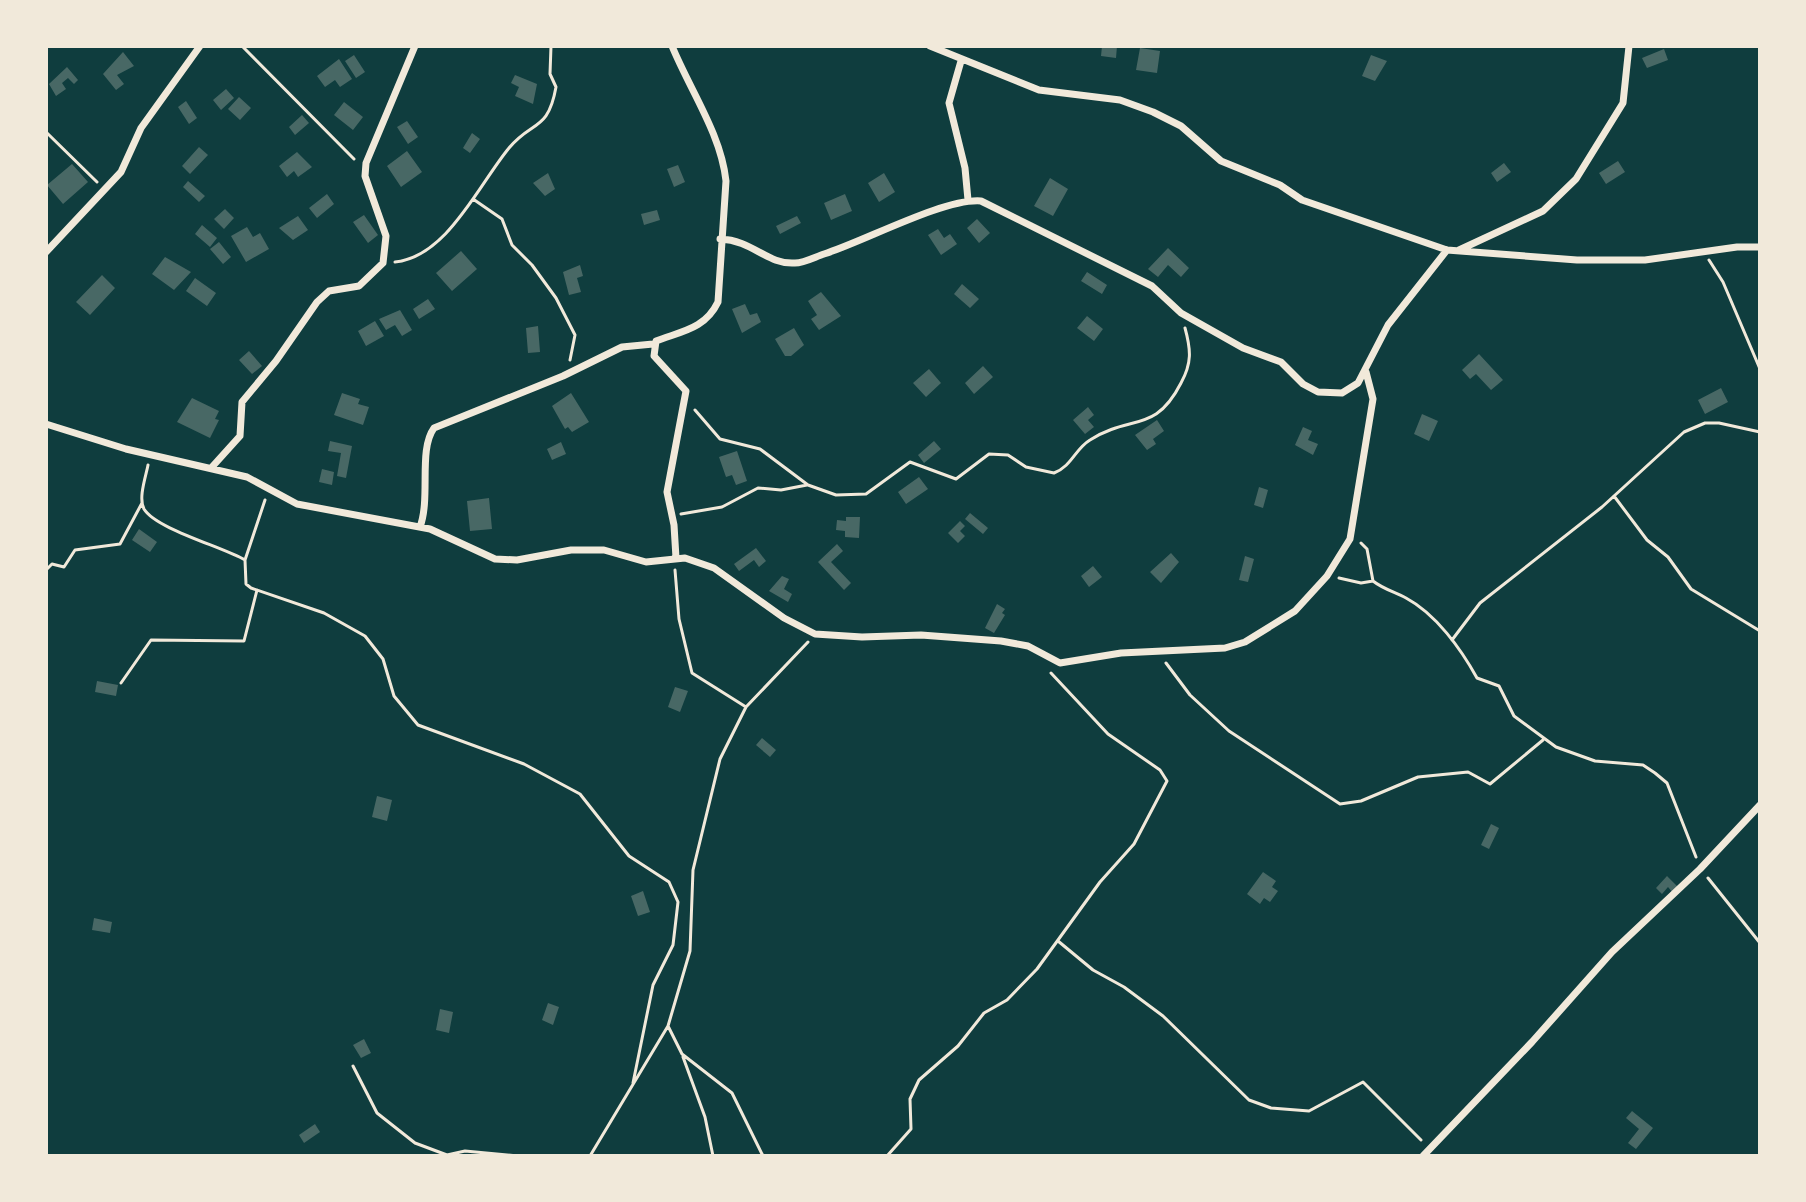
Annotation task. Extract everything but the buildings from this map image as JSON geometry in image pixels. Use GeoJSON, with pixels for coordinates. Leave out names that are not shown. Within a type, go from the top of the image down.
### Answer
{"type":"FeatureCollection","features":[{"type":"Feature","properties":{"kind":"street"},"geometry":{"type":"LineString","coordinates":[[46,252],[121,172],[141,128],[200,46]]}},
{"type":"Feature","properties":{"kind":"street"},"geometry":{"type":"LineString","coordinates":[[212,467],[240,436],[242,402],[276,361],[317,302],[329,291],[359,286],[383,263],[386,236],[365,176],[372,146],[415,46]]}},
{"type":"Feature","properties":{"kind":"street"},"geometry":{"type":"LineString","coordinates":[[420,527],[428,493],[428,441],[434,428],[563,376],[622,347],[653,344],[697,327],[711,317],[721,284],[724,164],[672,46]]}},
{"type":"Feature","properties":{"kind":"street"},"geometry":{"type":"LineString","coordinates":[[930,46],[1039,90],[1120,100],[1153,112],[1181,126],[1221,161],[1280,185],[1302,200],[1452,250],[1577,260],[1645,260],[1760,247]]}},
{"type":"Feature","properties":{"kind":"street"},"geometry":{"type":"LineString","coordinates":[[720,239],[738,239],[767,257],[794,264],[968,200],[981,201],[1152,286],[1181,313],[1233,343],[1281,362],[1303,384],[1318,392],[1348,390],[1366,372],[1388,325],[1452,250],[1543,211],[1568,188],[1623,103],[1629,46]]}},
{"type":"Feature","properties":{"kind":"street"},"geometry":{"type":"LineString","coordinates":[[961,61],[949,103],[965,168],[968,200]]}},
{"type":"Feature","properties":{"kind":"street"},"geometry":{"type":"LineString","coordinates":[[653,344],[654,356],[681,384],[686,400],[667,492],[673,515],[676,558]]}},
{"type":"Feature","properties":{"kind":"street"},"geometry":{"type":"LineString","coordinates":[[46,424],[151,455],[247,477],[297,504],[420,527],[495,559],[517,560],[571,550],[604,550],[646,562],[676,558],[714,568],[784,618],[815,634],[862,637],[921,635],[1016,642],[1057,663],[1121,653],[1225,648],[1245,642],[1295,611],[1327,576],[1350,539],[1373,399],[1366,372]]}},
{"type":"Feature","properties":{"kind":"street"},"geometry":{"type":"LineString","coordinates":[[1423,1156],[1532,1042],[1612,952],[1701,869],[1760,805]]}},
{"type":"Feature","properties":{"kind":"path"},"geometry":{"type":"LineString","coordinates":[[242,46],[356,161],[365,176]]}},
{"type":"Feature","properties":{"kind":"path"},"geometry":{"type":"LineString","coordinates":[[383,263],[406,261],[420,254],[464,213],[510,146],[539,126],[553,105],[556,87],[550,74],[551,46]]}},
{"type":"Feature","properties":{"kind":"path"},"geometry":{"type":"LineString","coordinates":[[46,132],[105,190]]}},
{"type":"Feature","properties":{"kind":"path"},"geometry":{"type":"LineString","coordinates":[[473,199],[502,219],[512,245],[532,265],[556,298],[575,335],[563,376]]}},
{"type":"Feature","properties":{"kind":"path"},"geometry":{"type":"LineString","coordinates":[[1704,252],[1723,282],[1760,369]]}},
{"type":"Feature","properties":{"kind":"path"},"geometry":{"type":"LineString","coordinates":[[686,400],[720,439],[760,449],[808,485],[855,498],[866,494],[910,462],[956,479],[989,454],[1008,455],[1026,467],[1054,473],[1061,470],[1087,441],[1109,430],[1159,414],[1169,407],[1191,363],[1181,313]]}},
{"type":"Feature","properties":{"kind":"path"},"geometry":{"type":"LineString","coordinates":[[1452,640],[1480,603],[1614,496],[1684,432],[1705,423],[1719,423],[1760,432]]}},
{"type":"Feature","properties":{"kind":"path"},"geometry":{"type":"LineString","coordinates":[[46,570],[52,564],[64,567],[75,550],[120,544],[142,502],[151,455]]}},
{"type":"Feature","properties":{"kind":"path"},"geometry":{"type":"LineString","coordinates":[[673,515],[722,507],[758,488],[781,490],[808,485]]}},
{"type":"Feature","properties":{"kind":"path"},"geometry":{"type":"LineString","coordinates":[[267,489],[245,560],[246,584],[324,613],[365,636],[383,659],[394,696],[418,725],[524,764],[580,794],[591,803],[619,846],[669,882],[678,902],[675,937],[671,953],[653,985],[633,1083]]}},
{"type":"Feature","properties":{"kind":"path"},"geometry":{"type":"LineString","coordinates":[[1614,496],[1647,540],[1668,557],[1691,589],[1760,631]]}},
{"type":"Feature","properties":{"kind":"path"},"geometry":{"type":"LineString","coordinates":[[142,502],[147,513],[181,533],[245,560]]}},
{"type":"Feature","properties":{"kind":"path"},"geometry":{"type":"LineString","coordinates":[[1350,539],[1367,549],[1373,581]]}},
{"type":"Feature","properties":{"kind":"path"},"geometry":{"type":"LineString","coordinates":[[676,558],[679,619],[692,673],[746,707]]}},
{"type":"Feature","properties":{"kind":"path"},"geometry":{"type":"LineString","coordinates":[[1327,576],[1361,583],[1373,581],[1412,602],[1452,640],[1477,678],[1499,686],[1514,716],[1544,739],[1582,758],[1634,763],[1667,783],[1701,869],[1760,943]]}},
{"type":"Feature","properties":{"kind":"path"},"geometry":{"type":"LineString","coordinates":[[121,683],[151,640],[244,641],[257,590]]}},
{"type":"Feature","properties":{"kind":"path"},"geometry":{"type":"LineString","coordinates":[[590,1156],[668,1026],[691,941],[693,870],[720,759],[746,707],[815,634]]}},
{"type":"Feature","properties":{"kind":"path"},"geometry":{"type":"LineString","coordinates":[[1154,653],[1166,662],[1190,695],[1229,731],[1340,804],[1361,801],[1418,777],[1468,772],[1490,784],[1522,754],[1544,739]]}},
{"type":"Feature","properties":{"kind":"path"},"geometry":{"type":"LineString","coordinates":[[887,1156],[911,1129],[910,1099],[926,1071],[958,1046],[984,1013],[1007,1000],[1058,941],[1100,882],[1134,844],[1167,781],[1160,770],[1108,734],[1050,671]]}},
{"type":"Feature","properties":{"kind":"path"},"geometry":{"type":"LineString","coordinates":[[1058,941],[1093,970],[1124,987],[1163,1016],[1249,1100],[1271,1108],[1309,1111],[1363,1082],[1429,1148]]}},
{"type":"Feature","properties":{"kind":"path"},"geometry":{"type":"LineString","coordinates":[[668,1026],[682,1054],[705,1117],[713,1156]]}},
{"type":"Feature","properties":{"kind":"path"},"geometry":{"type":"LineString","coordinates":[[682,1054],[732,1093],[763,1156]]}},
{"type":"Feature","properties":{"kind":"path"},"geometry":{"type":"LineString","coordinates":[[353,1066],[377,1113],[415,1143],[447,1155],[465,1151],[518,1156]]}}]}
